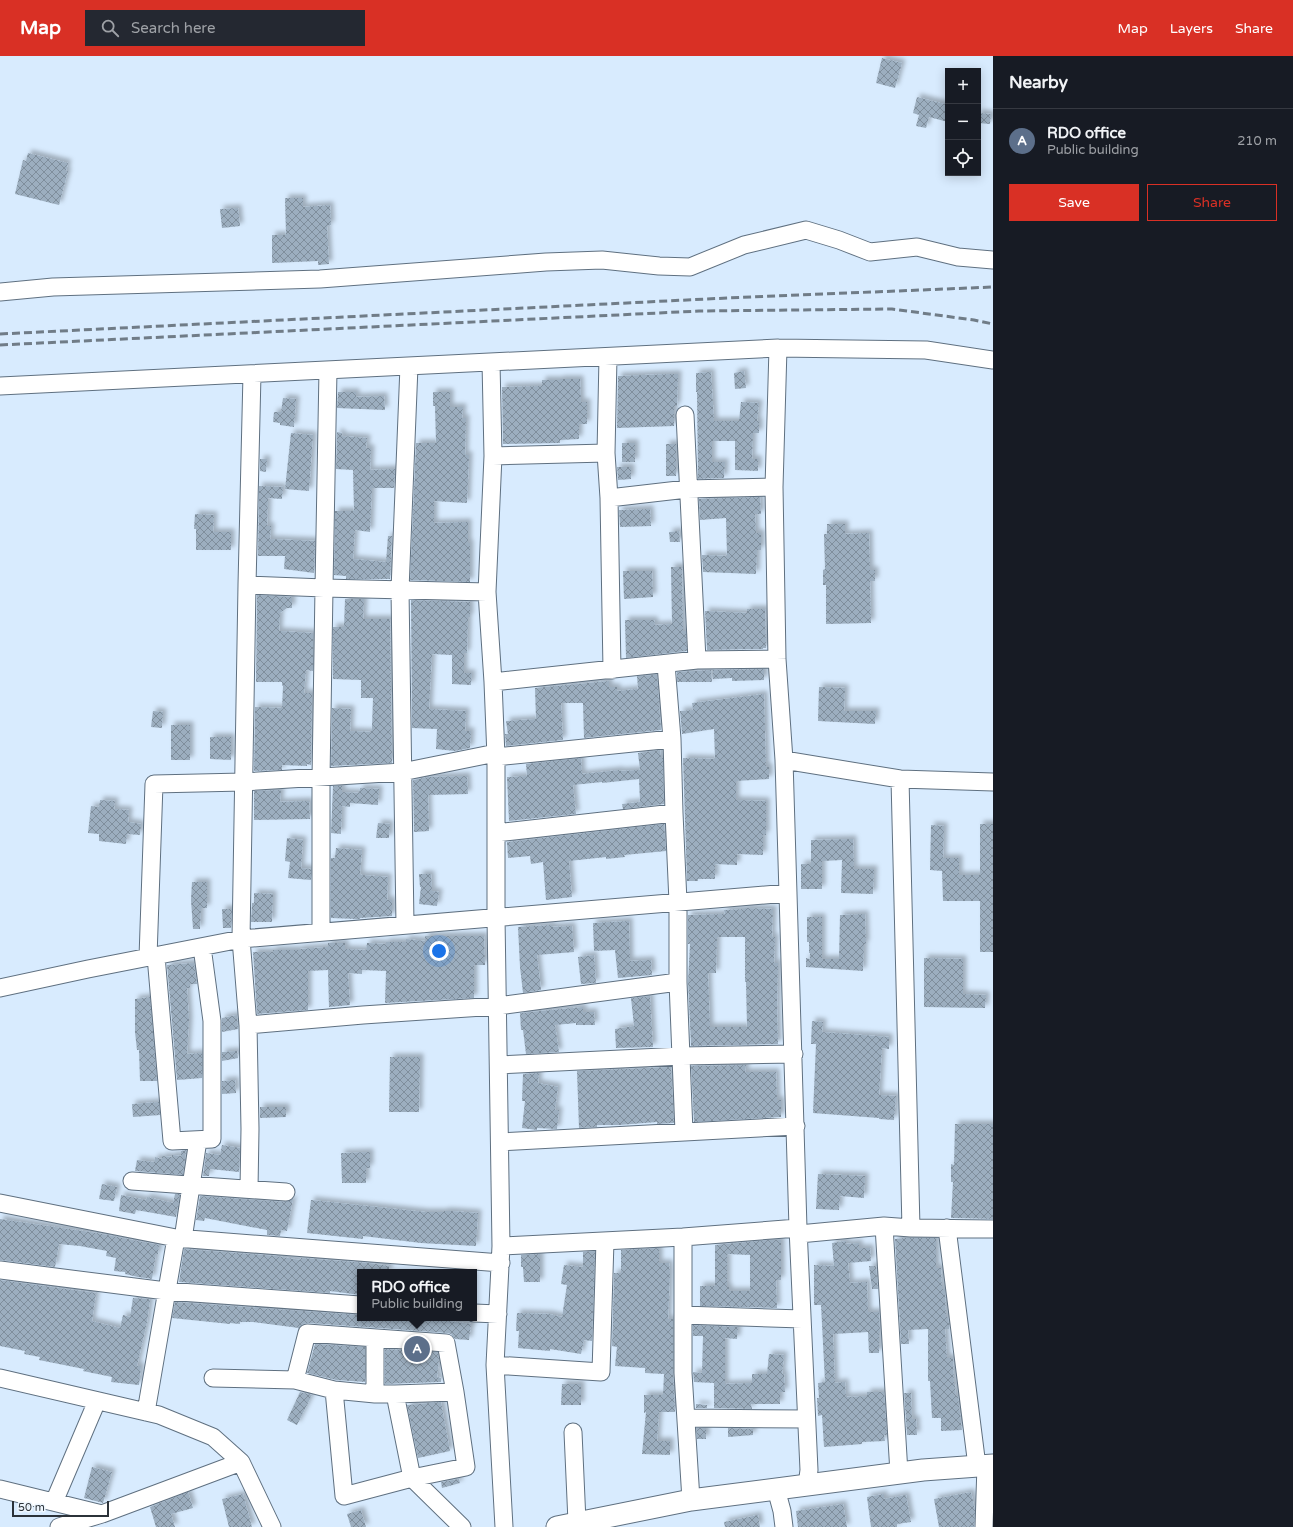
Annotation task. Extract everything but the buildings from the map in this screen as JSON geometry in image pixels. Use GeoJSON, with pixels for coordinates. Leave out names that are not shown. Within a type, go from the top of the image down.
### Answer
{"type":"FeatureCollection","features":[{"type":"Feature","properties":{"kind":"main road"},"geometry":{"type":"LineString","coordinates":[[567,1525],[691,1500],[899,1473],[986,1466]]}},
{"type":"Feature","properties":{"kind":"street"},"geometry":{"type":"LineString","coordinates":[[0,292],[53,287],[320,279],[546,262],[602,260],[660,266],[690,267],[744,245],[806,230],[839,240],[870,252],[917,248],[958,257],[993,260]]}},
{"type":"Feature","properties":{"kind":"street"},"geometry":{"type":"LineString","coordinates":[[778,348],[774,486],[777,659],[784,760],[794,1054],[798,1228],[809,1470],[807,1485]]}},
{"type":"Feature","properties":{"kind":"street"},"geometry":{"type":"LineString","coordinates":[[0,386],[778,348],[926,350],[993,360]]}},
{"type":"Feature","properties":{"kind":"street"},"geometry":{"type":"LineString","coordinates":[[608,357],[606,453],[609,498],[612,670]]}},
{"type":"Feature","properties":{"kind":"street"},"geometry":{"type":"LineString","coordinates":[[491,362],[493,456],[487,592],[496,757],[496,917],[501,1254],[495,1365],[504,1527]]}},
{"type":"Feature","properties":{"kind":"street"},"geometry":{"type":"LineString","coordinates":[[405,925],[400,590],[408,366]]}},
{"type":"Feature","properties":{"kind":"street"},"geometry":{"type":"LineString","coordinates":[[321,932],[321,777],[328,370]]}},
{"type":"Feature","properties":{"kind":"street"},"geometry":{"type":"LineString","coordinates":[[250,1189],[248,1025],[241,939],[246,585],[252,374]]}},
{"type":"Feature","properties":{"kind":"street"},"geometry":{"type":"LineString","coordinates":[[685,415],[687,489],[697,660]]}},
{"type":"Feature","properties":{"kind":"street"},"geometry":{"type":"LineString","coordinates":[[493,456],[606,453]]}},
{"type":"Feature","properties":{"kind":"street"},"geometry":{"type":"LineString","coordinates":[[609,498],[687,489],[774,486]]}},
{"type":"Feature","properties":{"kind":"street"},"geometry":{"type":"LineString","coordinates":[[246,585],[487,592]]}},
{"type":"Feature","properties":{"kind":"street"},"geometry":{"type":"LineString","coordinates":[[493,682],[697,660],[777,659]]}},
{"type":"Feature","properties":{"kind":"street"},"geometry":{"type":"LineString","coordinates":[[666,664],[672,739],[678,902],[678,982],[684,1132]]}},
{"type":"Feature","properties":{"kind":"street"},"geometry":{"type":"LineString","coordinates":[[202,947],[212,1021],[212,1140],[172,1141],[152,956],[154,784],[243,782],[402,772],[491,754],[496,757],[672,739]]}},
{"type":"Feature","properties":{"kind":"street"},"geometry":{"type":"LineString","coordinates":[[784,760],[900,779],[993,782]]}},
{"type":"Feature","properties":{"kind":"street"},"geometry":{"type":"LineString","coordinates":[[900,779],[911,1228]]}},
{"type":"Feature","properties":{"kind":"street"},"geometry":{"type":"LineString","coordinates":[[496,833],[674,812]]}},
{"type":"Feature","properties":{"kind":"street"},"geometry":{"type":"LineString","coordinates":[[0,988],[241,939],[788,893]]}},
{"type":"Feature","properties":{"kind":"street"},"geometry":{"type":"LineString","coordinates":[[248,1025],[363,1015],[498,1006],[678,982]]}},
{"type":"Feature","properties":{"kind":"street"},"geometry":{"type":"LineString","coordinates":[[499,1064],[794,1054]]}},
{"type":"Feature","properties":{"kind":"street"},"geometry":{"type":"LineString","coordinates":[[500,1142],[796,1126]]}},
{"type":"Feature","properties":{"kind":"street"},"geometry":{"type":"LineString","coordinates":[[146,1412],[166,1291],[180,1239],[198,1140]]}},
{"type":"Feature","properties":{"kind":"street"},"geometry":{"type":"LineString","coordinates":[[132,1181],[191,1184],[286,1192]]}},
{"type":"Feature","properties":{"kind":"street"},"geometry":{"type":"LineString","coordinates":[[0,1203],[180,1239],[501,1254],[605,1241],[683,1237],[798,1228]]}},
{"type":"Feature","properties":{"kind":"street"},"geometry":{"type":"LineString","coordinates":[[884,1226],[899,1473]]}},
{"type":"Feature","properties":{"kind":"street"},"geometry":{"type":"LineString","coordinates":[[798,1228],[799,1234],[884,1226],[911,1228],[993,1229]]}},
{"type":"Feature","properties":{"kind":"street"},"geometry":{"type":"LineString","coordinates":[[947,1228],[986,1466],[984,1527]]}},
{"type":"Feature","properties":{"kind":"street"},"geometry":{"type":"LineString","coordinates":[[683,1237],[683,1373],[691,1500]]}},
{"type":"Feature","properties":{"kind":"street"},"geometry":{"type":"LineString","coordinates":[[495,1365],[601,1372],[605,1241]]}},
{"type":"Feature","properties":{"kind":"street"},"geometry":{"type":"LineString","coordinates":[[0,1270],[166,1291],[357,1305]]}},
{"type":"Feature","properties":{"kind":"street"},"geometry":{"type":"LineString","coordinates":[[477,1313],[498,1314]]}},
{"type":"Feature","properties":{"kind":"street"},"geometry":{"type":"LineString","coordinates":[[683,1316],[802,1319]]}},
{"type":"Feature","properties":{"kind":"street"},"geometry":{"type":"LineString","coordinates":[[295,1380],[307,1334],[446,1343],[466,1466],[412,1478],[344,1496],[334,1390]]}},
{"type":"Feature","properties":{"kind":"street"},"geometry":{"type":"LineString","coordinates":[[375,1339],[375,1394]]}},
{"type":"Feature","properties":{"kind":"street"},"geometry":{"type":"LineString","coordinates":[[0,1378],[159,1415],[213,1437],[241,1462],[272,1527]]}},
{"type":"Feature","properties":{"kind":"street"},"geometry":{"type":"LineString","coordinates":[[213,1378],[295,1380],[334,1390],[375,1394],[455,1392]]}},
{"type":"Feature","properties":{"kind":"street"},"geometry":{"type":"LineString","coordinates":[[395,1394],[412,1478],[462,1527]]}},
{"type":"Feature","properties":{"kind":"street"},"geometry":{"type":"LineString","coordinates":[[54,1502],[97,1401]]}},
{"type":"Feature","properties":{"kind":"street"},"geometry":{"type":"LineString","coordinates":[[686,1418],[806,1419]]}},
{"type":"Feature","properties":{"kind":"street"},"geometry":{"type":"LineString","coordinates":[[567,1525],[573,1432]]}},
{"type":"Feature","properties":{"kind":"street"},"geometry":{"type":"LineString","coordinates":[[59,1527],[102,1514],[241,1462]]}},
{"type":"Feature","properties":{"kind":"street"},"geometry":{"type":"LineString","coordinates":[[0,1488],[102,1514]]}},
{"type":"Feature","properties":{"kind":"street"},"geometry":{"type":"LineString","coordinates":[[776,1489],[782,1511],[784,1527]]}},
{"type":"Feature","properties":{"kind":"railway"},"geometry":{"type":"LineString","coordinates":[[0,334],[727,298],[993,287]]}},
{"type":"Feature","properties":{"kind":"railway"},"geometry":{"type":"LineString","coordinates":[[0,345],[699,311],[892,309],[993,324]]}},
{"type":"Feature","properties":{"kind":"place","name":"RDO office"},"geometry":{"type":"Point","coordinates":[417,1349]}}]}
